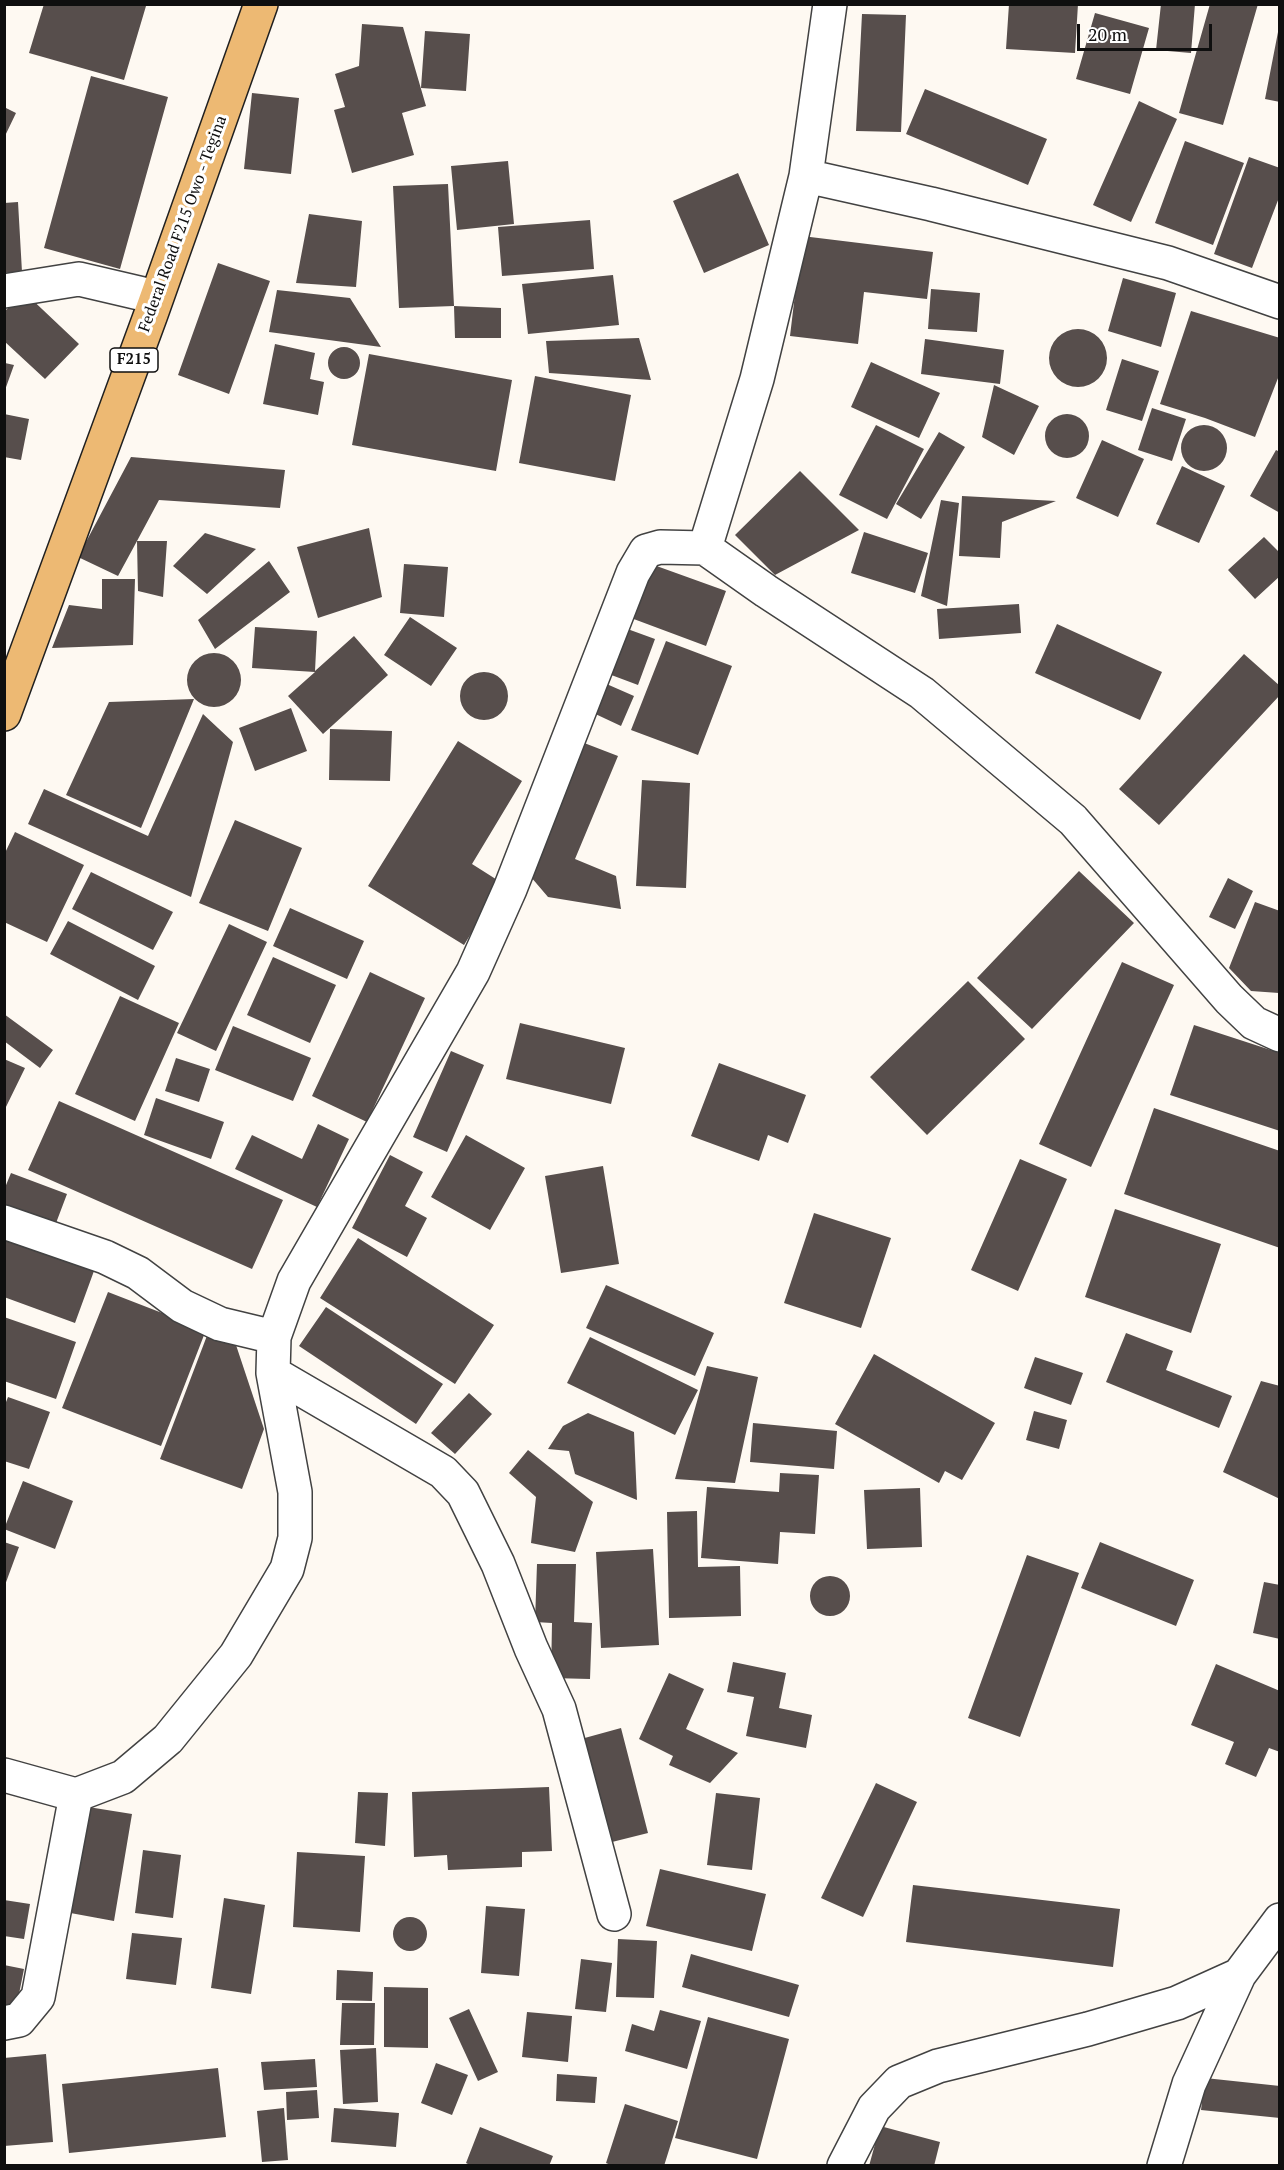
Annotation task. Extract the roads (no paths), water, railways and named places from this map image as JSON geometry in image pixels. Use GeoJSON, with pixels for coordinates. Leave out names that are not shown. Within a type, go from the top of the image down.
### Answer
{"type":"FeatureCollection","features":[{"type":"Feature","properties":{"kind":"main road","name":"Federal Road F215 Owo - Tegina"},"geometry":{"type":"LineString","coordinates":[[4,714],[261,4]]}},
{"type":"Feature","properties":{"kind":"street"},"geometry":{"type":"LineString","coordinates":[[705,548],[757,379],[806,176],[830,4]]}},
{"type":"Feature","properties":{"kind":"street"},"geometry":{"type":"LineString","coordinates":[[806,176],[931,204],[1168,263],[1280,302]]}},
{"type":"Feature","properties":{"kind":"street"},"geometry":{"type":"LineString","coordinates":[[4,291],[80,279],[156,297]]}},
{"type":"Feature","properties":{"kind":"street"},"geometry":{"type":"LineString","coordinates":[[4,1775],[76,1795],[123,1777],[168,1739],[236,1655],[288,1569],[295,1538],[295,1492],[273,1373],[274,1337],[294,1281],[473,972],[510,889],[633,573],[646,551],[660,547],[705,548],[765,591],[922,693],[1073,820],[1229,999],[1254,1023],[1280,1035]]}},
{"type":"Feature","properties":{"kind":"street"},"geometry":{"type":"LineString","coordinates":[[4,1222],[105,1257],[138,1273],[182,1306],[220,1324],[274,1337]]}},
{"type":"Feature","properties":{"kind":"street"},"geometry":{"type":"LineString","coordinates":[[273,1373],[443,1472],[463,1493],[498,1564],[531,1648],[559,1709],[614,1914]]}},
{"type":"Feature","properties":{"kind":"street"},"geometry":{"type":"LineString","coordinates":[[4,2023],[19,2020],[38,1997],[76,1795]]}},
{"type":"Feature","properties":{"kind":"street"},"geometry":{"type":"LineString","coordinates":[[1164,2166],[1189,2084],[1239,1975],[1280,1920]]}},
{"type":"Feature","properties":{"kind":"street"},"geometry":{"type":"LineString","coordinates":[[844,2166],[874,2108],[899,2082],[938,2066],[1088,2029],[1177,2002],[1239,1975]]}}]}
